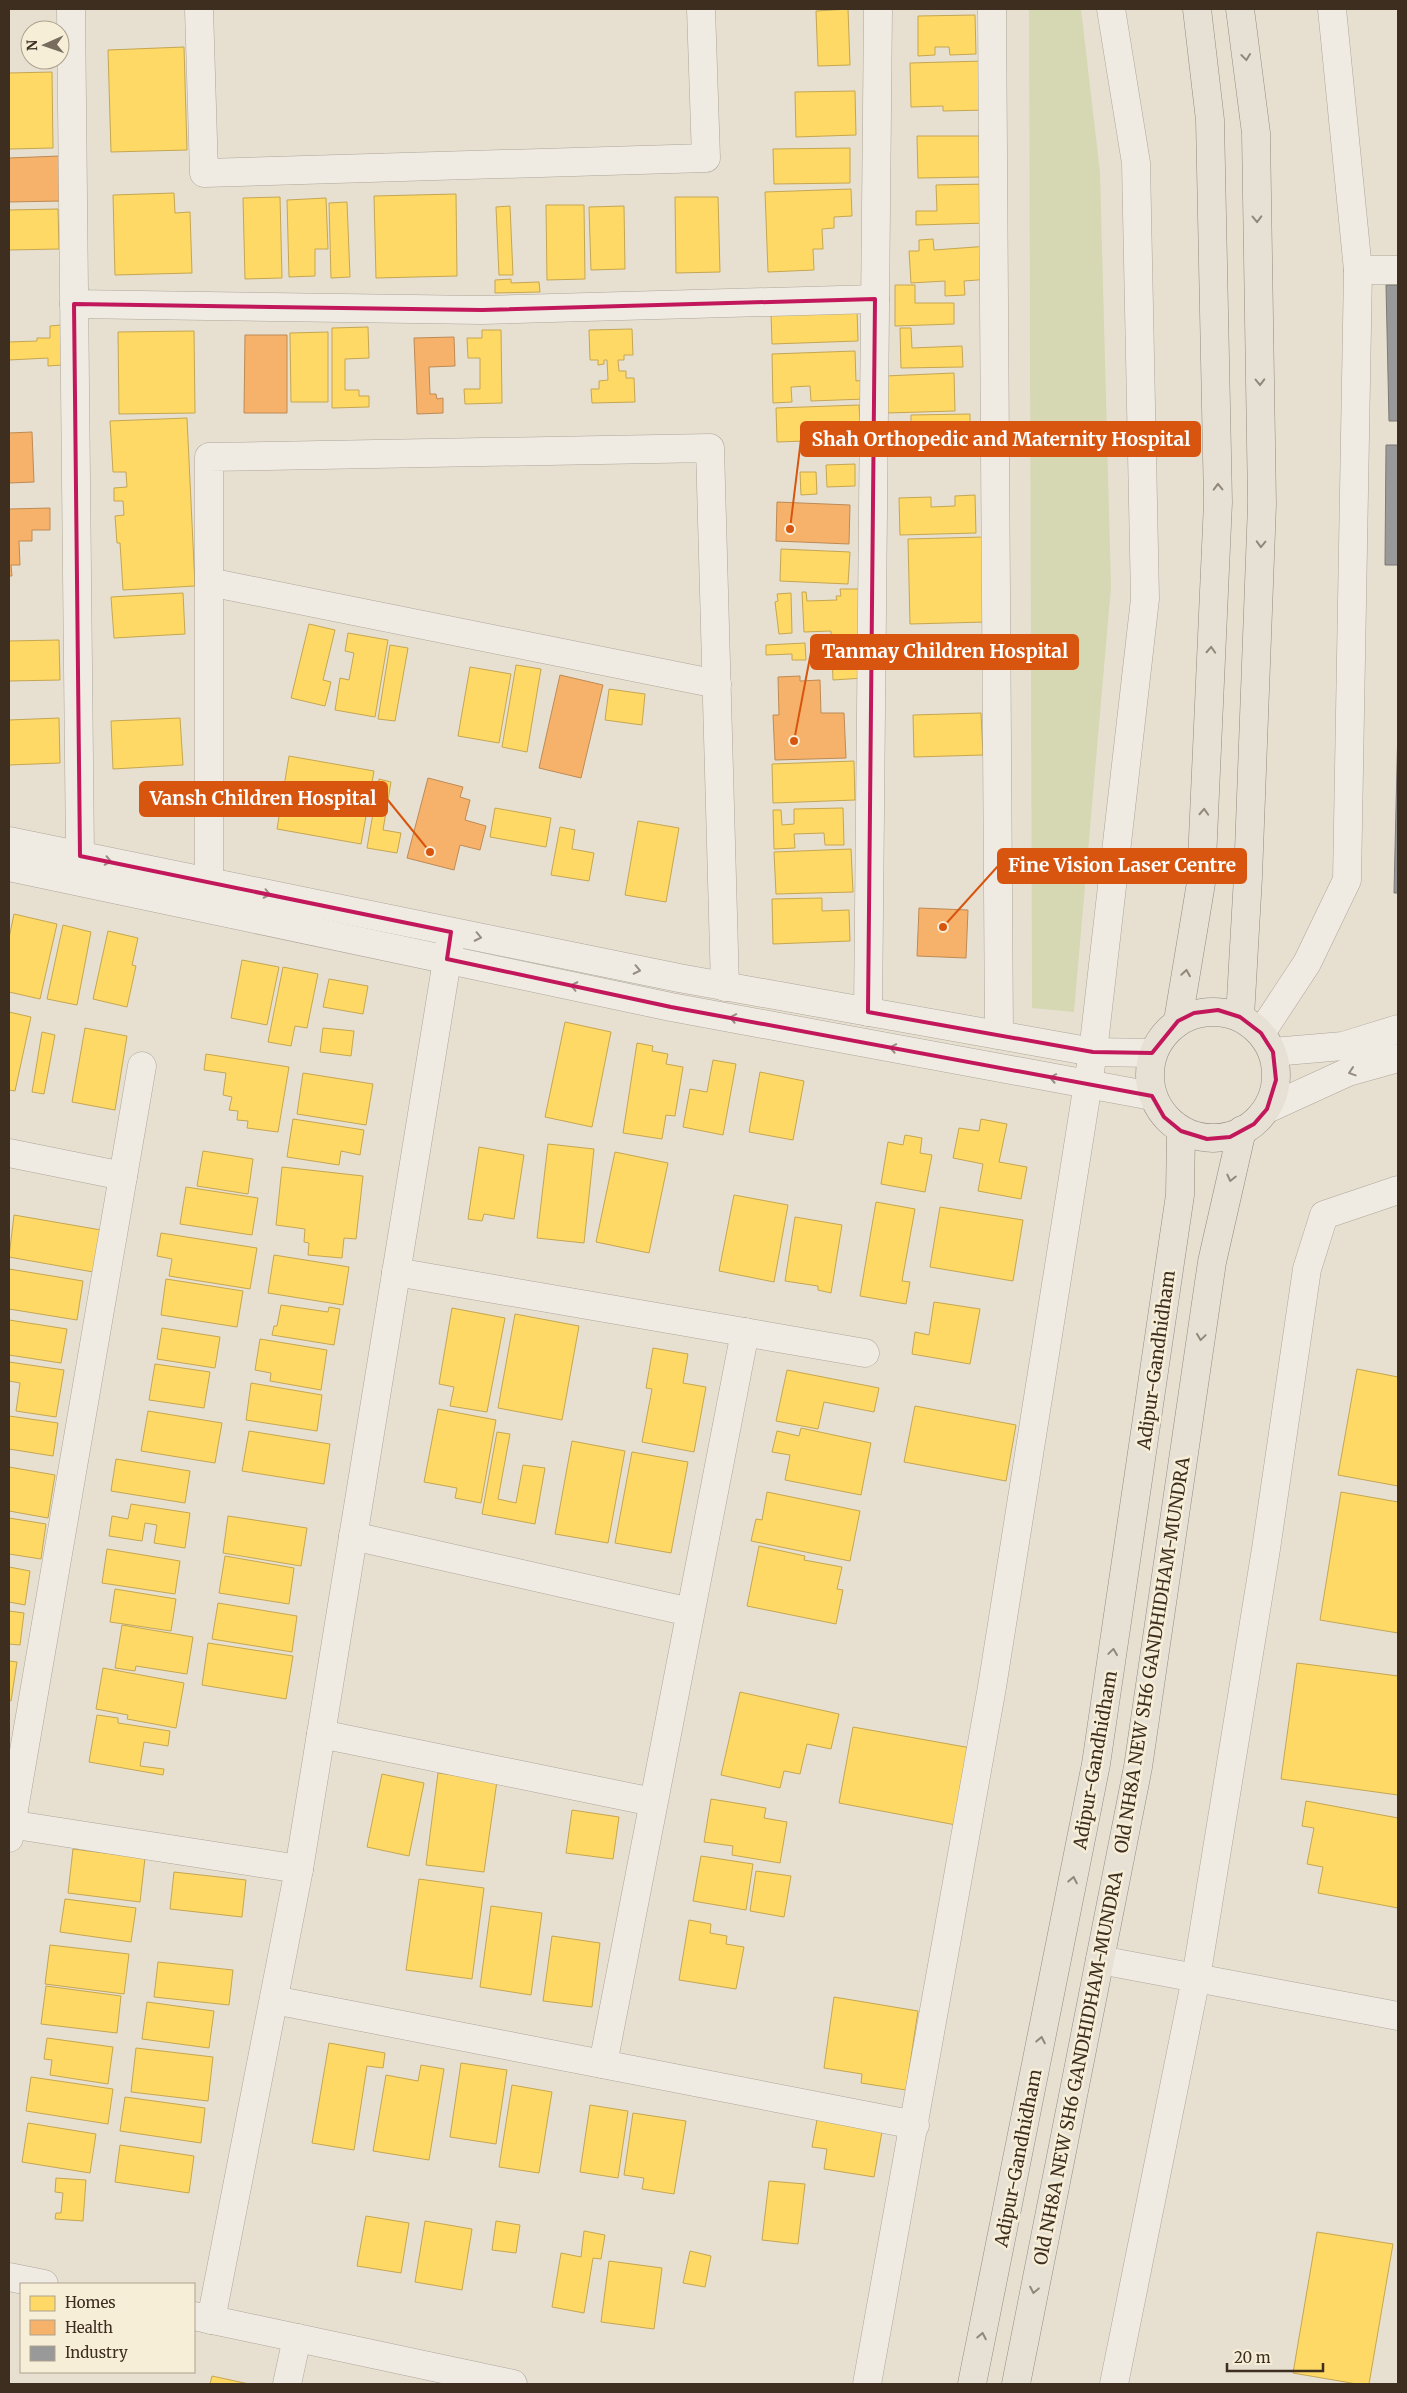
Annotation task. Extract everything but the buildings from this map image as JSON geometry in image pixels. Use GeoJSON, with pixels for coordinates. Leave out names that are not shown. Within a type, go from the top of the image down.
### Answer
{"type":"FeatureCollection","features":[{"type":"Feature","properties":{"kind":"main road"},"geometry":{"type":"LineString","coordinates":[[1178,1021],[1201,884],[1218,502],[1210,120],[1197,9]]}},
{"type":"Feature","properties":{"kind":"main road"},"geometry":{"type":"LineString","coordinates":[[1240,9],[1256,133],[1262,504],[1248,877],[1258,1034],[1276,1080],[1267,1109],[1254,1124],[1230,1137],[1207,1139],[1181,1131],[1164,1117],[1152,1096],[1149,1070],[1152,1053],[1178,1021],[1194,1013],[1218,1010],[1258,1034]]}},
{"type":"Feature","properties":{"kind":"main road","name":"Old NH8A NEW SH6 GANDHIDHAM-MUNDRA"},"geometry":{"type":"LineString","coordinates":[[1016,2384],[1138,1767],[1212,1262],[1242,1130]]}},
{"type":"Feature","properties":{"kind":"main road","name":"Adipur-Gandhidham"},"geometry":{"type":"LineString","coordinates":[[972,2384],[1096,1764],[1178,1205],[1181,1131]]}},
{"type":"Feature","properties":{"kind":"street"},"geometry":{"type":"LineString","coordinates":[[71,9],[80,856]]}},
{"type":"Feature","properties":{"kind":"street"},"geometry":{"type":"LineString","coordinates":[[200,9],[204,174],[706,158],[701,9]]}},
{"type":"Feature","properties":{"kind":"street"},"geometry":{"type":"LineString","coordinates":[[868,1012],[878,9]]}},
{"type":"Feature","properties":{"kind":"street"},"geometry":{"type":"LineString","coordinates":[[992,9],[999,1035]]}},
{"type":"Feature","properties":{"kind":"street"},"geometry":{"type":"LineString","coordinates":[[867,2384],[915,2125],[992,1687],[1088,1084],[1146,600],[1136,163],[1112,9]]}},
{"type":"Feature","properties":{"kind":"street"},"geometry":{"type":"LineString","coordinates":[[1332,9],[1358,270],[1347,880],[1307,963],[1258,1034],[1343,1046],[1398,1029]]}},
{"type":"Feature","properties":{"kind":"street"},"geometry":{"type":"LineString","coordinates":[[1358,270],[1398,270]]}},
{"type":"Feature","properties":{"kind":"street"},"geometry":{"type":"LineString","coordinates":[[74,304],[482,310],[875,299]]}},
{"type":"Feature","properties":{"kind":"street"},"geometry":{"type":"LineString","coordinates":[[209,882],[209,457],[710,448],[725,986]]}},
{"type":"Feature","properties":{"kind":"street"},"geometry":{"type":"LineString","coordinates":[[209,582],[717,684]]}},
{"type":"Feature","properties":{"kind":"street"},"geometry":{"type":"LineString","coordinates":[[9,841],[725,986],[1093,1052],[1152,1053]]}},
{"type":"Feature","properties":{"kind":"street"},"geometry":{"type":"LineString","coordinates":[[9,867],[671,1007],[1152,1096]]}},
{"type":"Feature","properties":{"kind":"street"},"geometry":{"type":"LineString","coordinates":[[452,932],[299,1869],[274,2000],[202,2318],[513,2384]]}},
{"type":"Feature","properties":{"kind":"street"},"geometry":{"type":"LineString","coordinates":[[1267,1109],[1348,1072],[1398,1058]]}},
{"type":"Feature","properties":{"kind":"street"},"geometry":{"type":"LineString","coordinates":[[142,1066],[10,1829],[299,1869]]}},
{"type":"Feature","properties":{"kind":"street"},"geometry":{"type":"LineString","coordinates":[[9,1153],[123,1176]]}},
{"type":"Feature","properties":{"kind":"street"},"geometry":{"type":"LineString","coordinates":[[1114,2384],[1196,1978],[1266,1549],[1307,1269],[1324,1215],[1398,1190]]}},
{"type":"Feature","properties":{"kind":"street"},"geometry":{"type":"LineString","coordinates":[[396,1272],[865,1353]]}},
{"type":"Feature","properties":{"kind":"street"},"geometry":{"type":"LineString","coordinates":[[602,2064],[745,1332]]}},
{"type":"Feature","properties":{"kind":"street"},"geometry":{"type":"LineString","coordinates":[[353,1536],[690,1612]]}},
{"type":"Feature","properties":{"kind":"street"},"geometry":{"type":"LineString","coordinates":[[321,1734],[653,1802]]}},
{"type":"Feature","properties":{"kind":"street"},"geometry":{"type":"LineString","coordinates":[[1100,1960],[1398,2016]]}},
{"type":"Feature","properties":{"kind":"street"},"geometry":{"type":"LineString","coordinates":[[274,2000],[915,2125]]}},
{"type":"Feature","properties":{"kind":"street"},"geometry":{"type":"LineString","coordinates":[[9,2277],[39,2283]]}},
{"type":"Feature","properties":{"kind":"street"},"geometry":{"type":"LineString","coordinates":[[287,2384],[297,2338]]}},
{"type":"Feature","properties":{"kind":"highlighted area"},"geometry":{"type":"Polygon","coordinates":[[[875,299],[868,1012],[1093,1052],[1152,1053],[1178,1021],[1194,1013],[1218,1010],[1240,1017],[1261,1033],[1273,1052],[1276,1080],[1267,1109],[1254,1124],[1230,1137],[1207,1139],[1181,1131],[1164,1117],[1152,1096],[671,1007],[447,959],[451,932],[80,856],[74,304],[482,310],[875,299]]]}},
{"type":"Feature","properties":{"kind":"green space"},"geometry":{"type":"Polygon","coordinates":[[[1029,9],[1081,9],[1100,172],[1111,587],[1074,1012],[1032,1008],[1029,9]]]}},
{"type":"Feature","properties":{"kind":"place","name":"Shah Orthopedic and Maternity Hospital"},"geometry":{"type":"Point","coordinates":[790,529]}},
{"type":"Feature","properties":{"kind":"place","name":"Tanmay Children Hospital"},"geometry":{"type":"Point","coordinates":[794,741]}},
{"type":"Feature","properties":{"kind":"place","name":"Vansh Children Hospital"},"geometry":{"type":"Point","coordinates":[430,852]}},
{"type":"Feature","properties":{"kind":"place","name":"Fine Vision Laser Centre"},"geometry":{"type":"Point","coordinates":[943,927]}}]}
